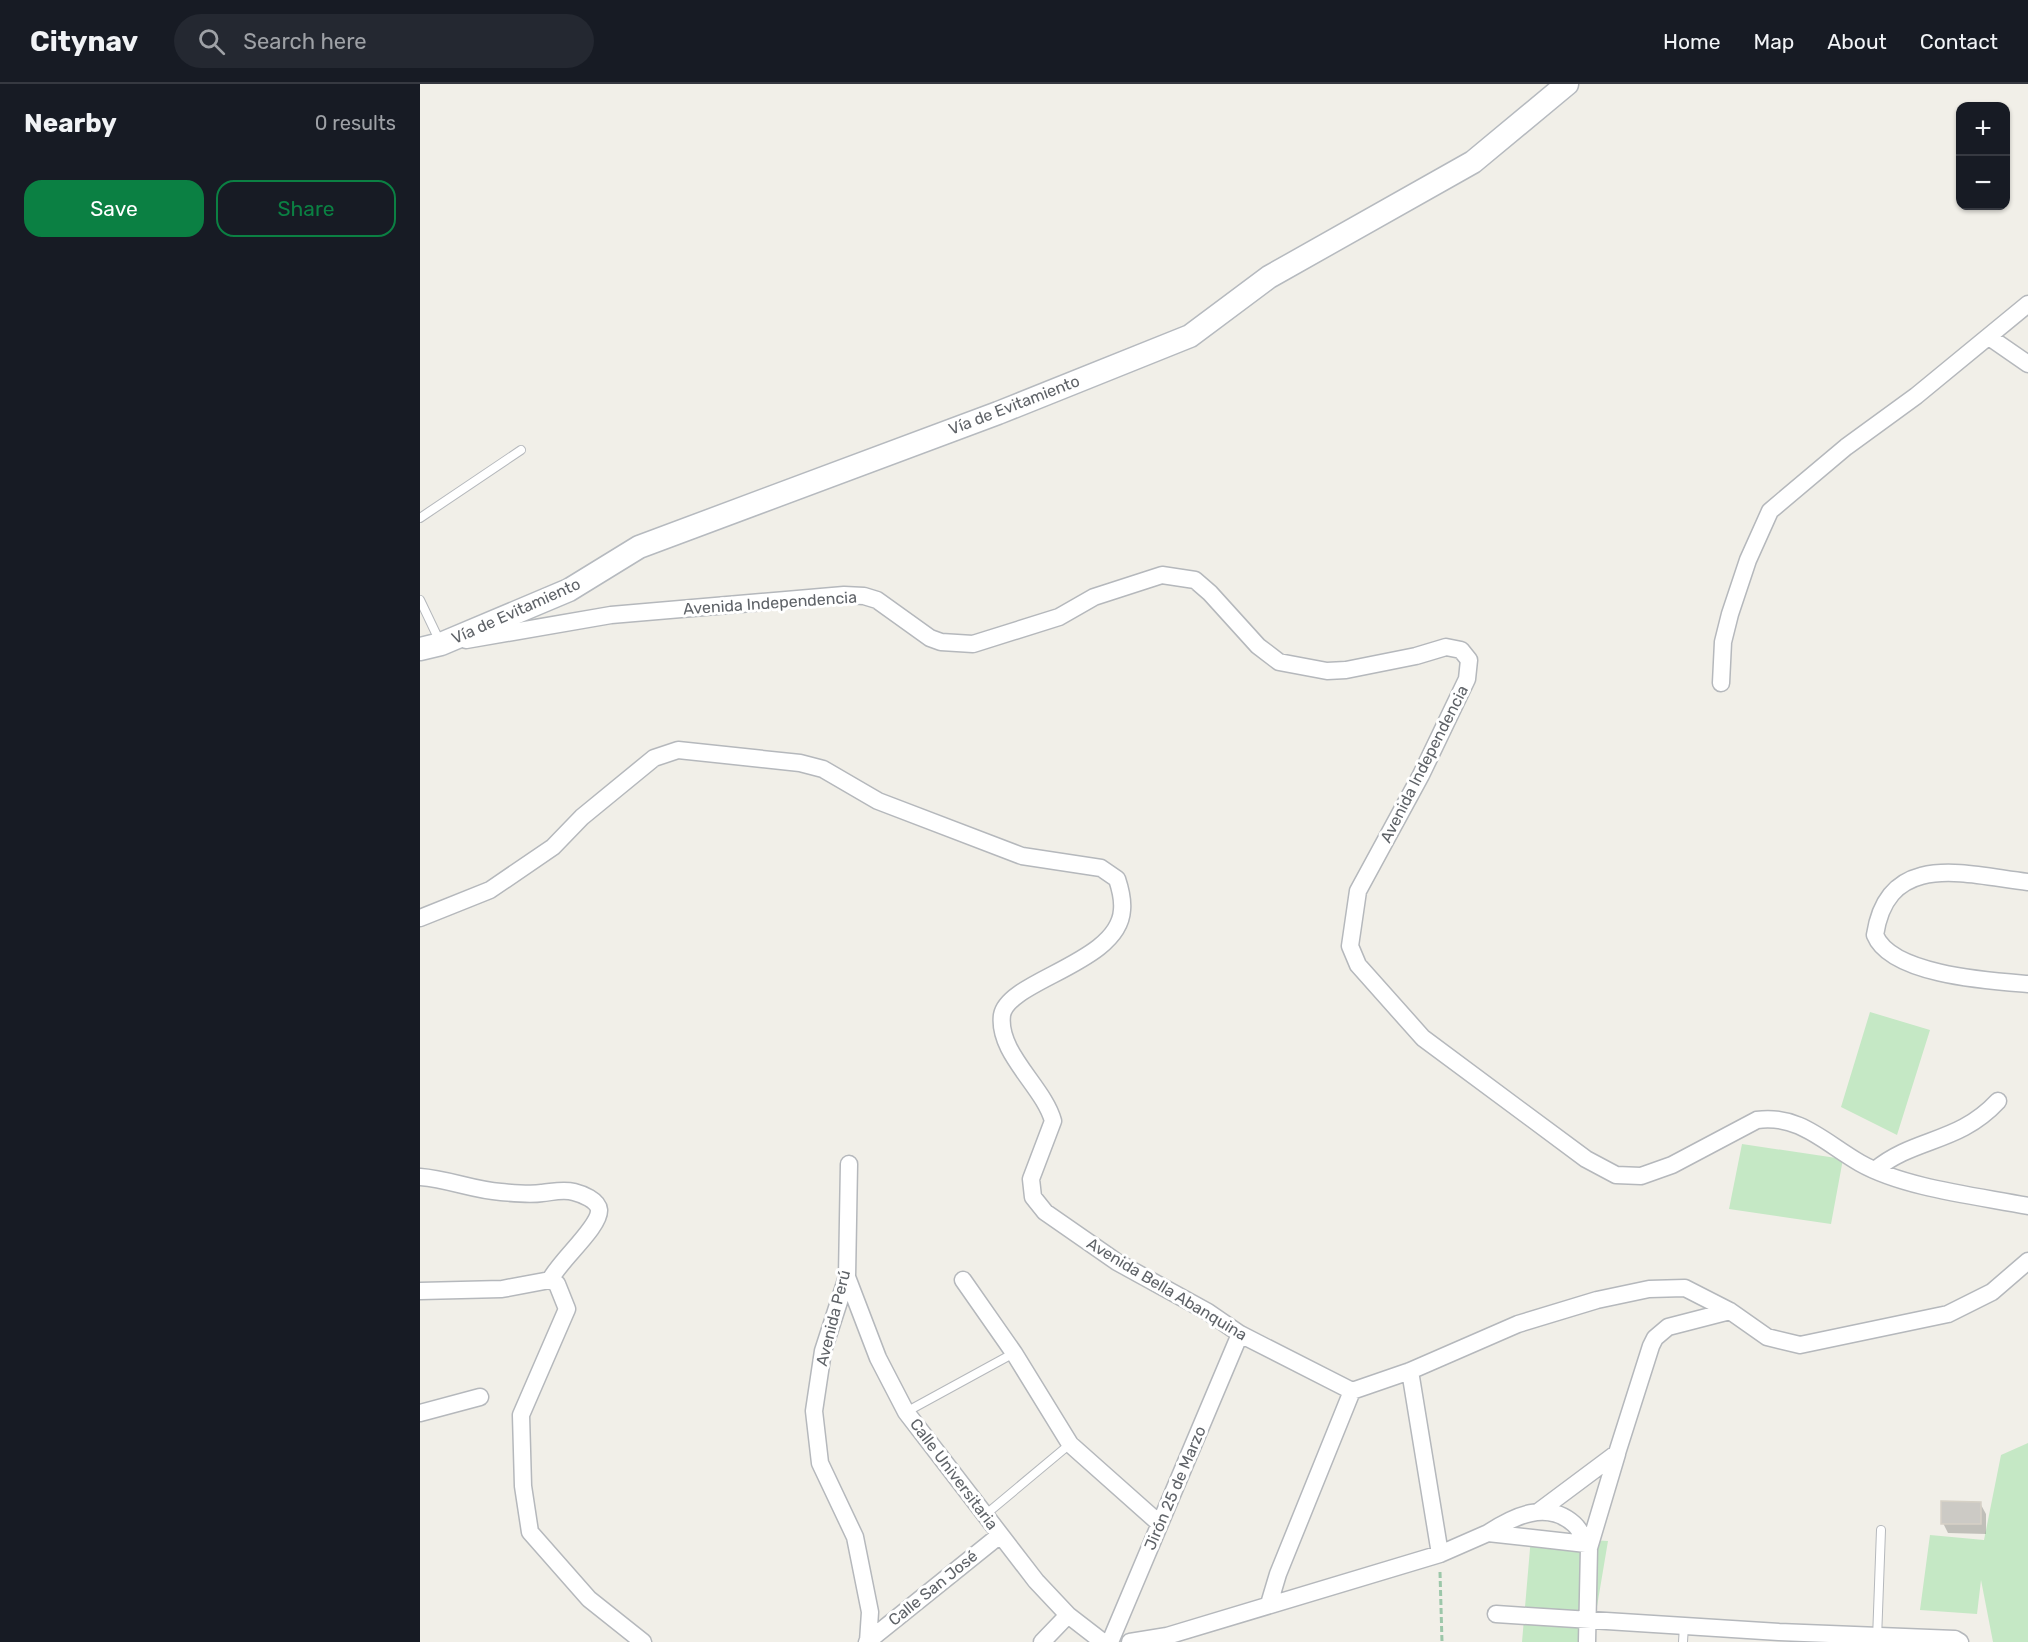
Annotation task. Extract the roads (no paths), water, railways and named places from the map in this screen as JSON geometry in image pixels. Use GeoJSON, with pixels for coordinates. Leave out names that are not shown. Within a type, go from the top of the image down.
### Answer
{"type":"FeatureCollection","features":[{"type":"Feature","properties":{"kind":"main road","name":"Vía de Evitamiento"},"geometry":{"type":"LineString","coordinates":[[431,646],[569,590],[639,547],[998,413],[1190,336],[1269,277],[1473,162],[1567,84]]}},
{"type":"Feature","properties":{"kind":"street"},"geometry":{"type":"LineString","coordinates":[[1721,683],[1723,642],[1730,614],[1748,560],[1770,511],[1846,447],[1916,396],[1989,338],[2028,303]]}},
{"type":"Feature","properties":{"kind":"street"},"geometry":{"type":"LineString","coordinates":[[1989,338],[2028,364]]}},
{"type":"Feature","properties":{"kind":"street","name":"Avenida Independencia"},"geometry":{"type":"LineString","coordinates":[[431,646],[611,615],[844,595],[864,596],[877,600],[930,638],[941,642],[973,644],[1059,617],[1094,597],[1162,575],[1194,580],[1210,593],[1258,646],[1279,662],[1327,671],[1346,670],[1416,656],[1446,647],[1461,651],[1469,660],[1467,679],[1421,775],[1358,891],[1350,946],[1358,965],[1423,1038],[1586,1159],[1616,1175],[1641,1176],[1672,1165],[1757,1120],[1772,1118],[1791,1120],[1890,1177],[2028,1206]]}},
{"type":"Feature","properties":{"kind":"street","name":"Avenida Bella Abanquina"},"geometry":{"type":"LineString","coordinates":[[420,918],[490,890],[554,847],[582,817],[654,758],[678,750],[800,763],[823,769],[878,801],[1022,856],[1101,868],[1117,879],[1120,889],[1123,912],[1114,931],[1072,966],[1011,998],[1002,1016],[1003,1033],[1023,1072],[1050,1111],[1053,1121],[1031,1179],[1033,1197],[1045,1212],[1117,1262],[1208,1312],[1240,1334],[1352,1391]]}},
{"type":"Feature","properties":{"kind":"street"},"geometry":{"type":"LineString","coordinates":[[2028,882],[1943,872],[1922,874],[1906,882],[1892,894],[1880,913],[1875,935],[1883,947],[1901,959],[1926,970],[2028,984]]}},
{"type":"Feature","properties":{"kind":"street"},"geometry":{"type":"LineString","coordinates":[[1875,1170],[1893,1155],[1958,1132],[1985,1115],[1998,1101]]}},
{"type":"Feature","properties":{"kind":"street","name":"Avenida Perú"},"geometry":{"type":"LineString","coordinates":[[849,1164],[847,1277],[824,1351],[814,1411],[820,1463],[855,1537],[870,1612],[868,1642]]}},
{"type":"Feature","properties":{"kind":"street"},"geometry":{"type":"LineString","coordinates":[[420,1177],[442,1179],[498,1192],[542,1193],[561,1190],[589,1198],[597,1205],[599,1211],[595,1226],[557,1266],[550,1280]]}},
{"type":"Feature","properties":{"kind":"street"},"geometry":{"type":"LineString","coordinates":[[1269,1604],[1278,1574],[1352,1391],[1410,1371],[1518,1324],[1597,1300],[1649,1289],[1685,1288],[1730,1311],[1767,1337],[1800,1344],[1948,1314],[1992,1292],[2028,1261]]}},
{"type":"Feature","properties":{"kind":"street","name":"Calle Universitaria"},"geometry":{"type":"LineString","coordinates":[[847,1277],[878,1358],[906,1412],[1036,1581],[1068,1615],[1103,1642]]}},
{"type":"Feature","properties":{"kind":"street"},"geometry":{"type":"LineString","coordinates":[[420,1292],[502,1289],[550,1280],[557,1284],[567,1309],[521,1415],[523,1486],[530,1532],[589,1599],[643,1642]]}},
{"type":"Feature","properties":{"kind":"street"},"geometry":{"type":"LineString","coordinates":[[963,1280],[1014,1353],[1070,1444],[1160,1524]]}},
{"type":"Feature","properties":{"kind":"street"},"geometry":{"type":"LineString","coordinates":[[1587,1642],[1589,1548],[1655,1338],[1668,1327],[1730,1311]]}},
{"type":"Feature","properties":{"kind":"street","name":"Jirón 25 de Marzo"},"geometry":{"type":"LineString","coordinates":[[1110,1642],[1240,1334]]}},
{"type":"Feature","properties":{"kind":"street"},"geometry":{"type":"LineString","coordinates":[[1410,1371],[1440,1554]]}},
{"type":"Feature","properties":{"kind":"street"},"geometry":{"type":"LineString","coordinates":[[420,1413],[480,1397]]}},
{"type":"Feature","properties":{"kind":"street"},"geometry":{"type":"LineString","coordinates":[[1538,1512],[1617,1453]]}},
{"type":"Feature","properties":{"kind":"street"},"geometry":{"type":"LineString","coordinates":[[1130,1642],[1167,1636],[1440,1554],[1488,1533],[1523,1514],[1553,1513],[1576,1525],[1589,1548]]}},
{"type":"Feature","properties":{"kind":"street"},"geometry":{"type":"LineString","coordinates":[[1488,1533],[1580,1542],[1589,1548]]}},
{"type":"Feature","properties":{"kind":"street","name":"Calle San José"},"geometry":{"type":"LineString","coordinates":[[868,1642],[1000,1535]]}},
{"type":"Feature","properties":{"kind":"street"},"geometry":{"type":"LineString","coordinates":[[1496,1614],[1588,1618],[1683,1634],[1955,1640],[1960,1642]]}},
{"type":"Feature","properties":{"kind":"street"},"geometry":{"type":"LineString","coordinates":[[1042,1642],[1068,1615]]}},
{"type":"Feature","properties":{"kind":"lane"},"geometry":{"type":"LineString","coordinates":[[420,518],[521,450]]}},
{"type":"Feature","properties":{"kind":"lane"},"geometry":{"type":"LineString","coordinates":[[420,600],[431,646]]}},
{"type":"Feature","properties":{"kind":"lane"},"geometry":{"type":"LineString","coordinates":[[906,1412],[1014,1353]]}},
{"type":"Feature","properties":{"kind":"lane"},"geometry":{"type":"LineString","coordinates":[[985,1515],[1070,1444]]}},
{"type":"Feature","properties":{"kind":"lane"},"geometry":{"type":"LineString","coordinates":[[1876,1639],[1881,1530]]}}]}
